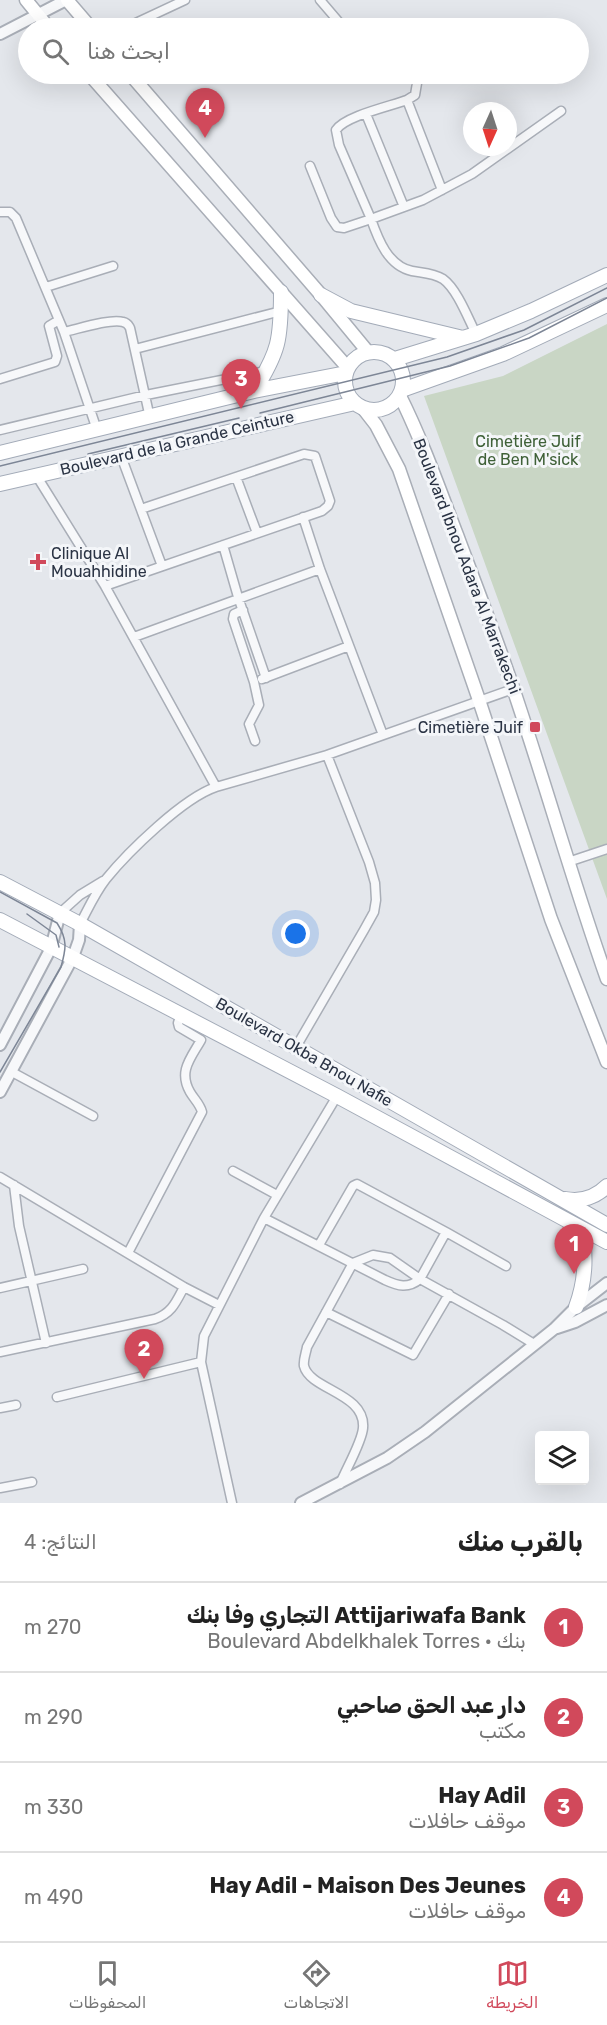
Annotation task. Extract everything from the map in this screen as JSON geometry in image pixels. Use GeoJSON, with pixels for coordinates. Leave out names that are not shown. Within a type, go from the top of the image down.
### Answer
{"type":"FeatureCollection","features":[{"type":"Feature","properties":{"kind":"main road"},"geometry":{"type":"LineString","coordinates":[[26,0],[37,16]]}},
{"type":"Feature","properties":{"kind":"main road"},"geometry":{"type":"LineString","coordinates":[[66,0],[82,18]]}},
{"type":"Feature","properties":{"kind":"main road"},"geometry":{"type":"LineString","coordinates":[[98,84],[347,370]]}},
{"type":"Feature","properties":{"kind":"main road"},"geometry":{"type":"LineString","coordinates":[[139,84],[368,352]]}},
{"type":"Feature","properties":{"kind":"main road"},"geometry":{"type":"LineString","coordinates":[[394,360],[470,336],[531,312],[607,275]]}},
{"type":"Feature","properties":{"kind":"main road"},"geometry":{"type":"LineString","coordinates":[[254,391],[267,371],[278,345],[280,292]]}},
{"type":"Feature","properties":{"kind":"main road"},"geometry":{"type":"LineString","coordinates":[[321,295],[358,313],[470,336]]}},
{"type":"Feature","properties":{"kind":"main road"},"geometry":{"type":"LineString","coordinates":[[401,393],[403,376],[394,360],[385,353],[368,352],[356,358],[347,370],[346,389],[358,405],[377,410],[387,407],[401,393],[518,348],[607,304]]}},
{"type":"Feature","properties":{"kind":"main road","name":"Boulevard de la Grande Ceinture"},"geometry":{"type":"LineString","coordinates":[[0,453],[347,370]]}},
{"type":"Feature","properties":{"kind":"main road","name":"Boulevard Ibnou Adara Al Marrakechi"},"geometry":{"type":"LineString","coordinates":[[401,393],[513,689],[607,979]]}},
{"type":"Feature","properties":{"kind":"main road","name":"Boulevard de la Grande Ceinture"},"geometry":{"type":"LineString","coordinates":[[0,484],[358,405]]}},
{"type":"Feature","properties":{"kind":"main road","name":"Boulevard Ibnou Adara Al Marrakechi"},"geometry":{"type":"LineString","coordinates":[[358,405],[385,440],[399,469],[479,700],[551,919],[607,1062]]}},
{"type":"Feature","properties":{"kind":"main road","name":"Boulevard Okba Bnou Nafie"},"geometry":{"type":"LineString","coordinates":[[0,882],[80,924],[607,1225]]}},
{"type":"Feature","properties":{"kind":"main road","name":"Boulevard Okba Bnou Nafie"},"geometry":{"type":"LineString","coordinates":[[0,920],[182,1014],[205,1034],[337,1096],[607,1242]]}},
{"type":"Feature","properties":{"kind":"main road"},"geometry":{"type":"LineString","coordinates":[[557,1197],[579,1200],[597,1194],[607,1186]]}},
{"type":"Feature","properties":{"kind":"main road"},"geometry":{"type":"LineString","coordinates":[[576,1307],[585,1273],[586,1257],[582,1229]]}},
{"type":"Feature","properties":{"kind":"street"},"geometry":{"type":"LineString","coordinates":[[33,18],[66,0]]}},
{"type":"Feature","properties":{"kind":"street"},"geometry":{"type":"LineString","coordinates":[[146,18],[185,0]]}},
{"type":"Feature","properties":{"kind":"street"},"geometry":{"type":"LineString","coordinates":[[320,0],[335,18]]}},
{"type":"Feature","properties":{"kind":"street"},"geometry":{"type":"LineString","coordinates":[[0,34],[18,25]]}},
{"type":"Feature","properties":{"kind":"street"},"geometry":{"type":"LineString","coordinates":[[417,84],[415,95],[339,126],[336,136],[379,240],[396,263],[408,270],[434,275],[444,280],[452,289],[470,336]]}},
{"type":"Feature","properties":{"kind":"street"},"geometry":{"type":"LineString","coordinates":[[407,100],[442,190]]}},
{"type":"Feature","properties":{"kind":"street"},"geometry":{"type":"LineString","coordinates":[[310,166],[331,218],[337,226],[344,228],[404,207],[472,174],[561,111]]}},
{"type":"Feature","properties":{"kind":"street"},"geometry":{"type":"LineString","coordinates":[[366,114],[404,207]]}},
{"type":"Feature","properties":{"kind":"street"},"geometry":{"type":"LineString","coordinates":[[0,212],[10,212],[16,218],[64,332],[97,430]]}},
{"type":"Feature","properties":{"kind":"street"},"geometry":{"type":"LineString","coordinates":[[46,287],[113,266]]}},
{"type":"Feature","properties":{"kind":"street"},"geometry":{"type":"LineString","coordinates":[[135,350],[281,311]]}},
{"type":"Feature","properties":{"kind":"street"},"geometry":{"type":"LineString","coordinates":[[0,379],[55,362],[57,356],[49,326],[59,320]]}},
{"type":"Feature","properties":{"kind":"street"},"geometry":{"type":"LineString","coordinates":[[64,332],[114,321],[128,324],[150,418]]}},
{"type":"Feature","properties":{"kind":"street"},"geometry":{"type":"LineString","coordinates":[[0,430],[146,395],[267,371]]}},
{"type":"Feature","properties":{"kind":"street"},"geometry":{"type":"LineString","coordinates":[[105,586],[322,511],[330,501],[315,456],[304,454],[141,509]]}},
{"type":"Feature","properties":{"kind":"street"},"geometry":{"type":"LineString","coordinates":[[121,456],[162,566]]}},
{"type":"Feature","properties":{"kind":"street"},"geometry":{"type":"LineString","coordinates":[[36,475],[105,586],[216,787]]}},
{"type":"Feature","properties":{"kind":"street"},"geometry":{"type":"LineString","coordinates":[[236,477],[258,533]]}},
{"type":"Feature","properties":{"kind":"street"},"geometry":{"type":"LineString","coordinates":[[303,517],[320,569],[383,735]]}},
{"type":"Feature","properties":{"kind":"street"},"geometry":{"type":"LineString","coordinates":[[223,545],[266,678]]}},
{"type":"Feature","properties":{"kind":"street"},"geometry":{"type":"LineString","coordinates":[[134,637],[238,597],[320,569]]}},
{"type":"Feature","properties":{"kind":"street"},"geometry":{"type":"LineString","coordinates":[[243,610],[234,614],[233,619],[260,705],[249,724],[255,741]]}},
{"type":"Feature","properties":{"kind":"street"},"geometry":{"type":"LineString","coordinates":[[254,682],[349,646]]}},
{"type":"Feature","properties":{"kind":"street"},"geometry":{"type":"LineString","coordinates":[[0,1092],[73,957],[79,940],[80,924],[106,879],[137,846],[194,797],[216,787],[327,755],[513,689]]}},
{"type":"Feature","properties":{"kind":"street"},"geometry":{"type":"LineString","coordinates":[[296,1047],[374,912],[376,900],[375,884],[369,862],[327,755]]}},
{"type":"Feature","properties":{"kind":"street"},"geometry":{"type":"LineString","coordinates":[[568,862],[607,849]]}},
{"type":"Feature","properties":{"kind":"street"},"geometry":{"type":"LineString","coordinates":[[1,1043],[51,948],[60,913],[80,895],[106,879]]}},
{"type":"Feature","properties":{"kind":"street"},"geometry":{"type":"LineString","coordinates":[[128,1253],[199,1120],[202,1108],[190,1093],[184,1076],[205,1034]]}},
{"type":"Feature","properties":{"kind":"street"},"geometry":{"type":"LineString","coordinates":[[12,1072],[93,1116]]}},
{"type":"Feature","properties":{"kind":"street"},"geometry":{"type":"LineString","coordinates":[[232,1503],[201,1362],[204,1336],[264,1218],[337,1096]]}},
{"type":"Feature","properties":{"kind":"street"},"geometry":{"type":"LineString","coordinates":[[233,1171],[277,1195]]}},
{"type":"Feature","properties":{"kind":"street"},"geometry":{"type":"LineString","coordinates":[[0,1177],[184,1287],[219,1305]]}},
{"type":"Feature","properties":{"kind":"street"},"geometry":{"type":"LineString","coordinates":[[319,1245],[353,1186],[357,1184],[506,1266]]}},
{"type":"Feature","properties":{"kind":"street"},"geometry":{"type":"LineString","coordinates":[[14,1185],[19,1226],[45,1343]]}},
{"type":"Feature","properties":{"kind":"street"},"geometry":{"type":"LineString","coordinates":[[264,1218],[398,1286],[409,1286],[420,1279],[446,1232]]}},
{"type":"Feature","properties":{"kind":"street"},"geometry":{"type":"LineString","coordinates":[[339,1484],[361,1437],[363,1419],[359,1408],[310,1375],[304,1368],[307,1347],[353,1263],[373,1255],[390,1258],[420,1279],[534,1344]]}},
{"type":"Feature","properties":{"kind":"street"},"geometry":{"type":"LineString","coordinates":[[0,1288],[83,1269]]}},
{"type":"Feature","properties":{"kind":"street"},"geometry":{"type":"LineString","coordinates":[[301,1503],[387,1458],[425,1432],[554,1329],[576,1307],[607,1283]]}},
{"type":"Feature","properties":{"kind":"street"},"geometry":{"type":"LineString","coordinates":[[0,1352],[166,1316],[172,1310],[184,1287]]}},
{"type":"Feature","properties":{"kind":"street"},"geometry":{"type":"LineString","coordinates":[[326,1312],[413,1355],[449,1294]]}},
{"type":"Feature","properties":{"kind":"street"},"geometry":{"type":"LineString","coordinates":[[554,1329],[575,1322],[607,1305]]}},
{"type":"Feature","properties":{"kind":"street"},"geometry":{"type":"LineString","coordinates":[[57,1397],[201,1362]]}},
{"type":"Feature","properties":{"kind":"street"},"geometry":{"type":"LineString","coordinates":[[0,1408],[16,1405]]}},
{"type":"Feature","properties":{"kind":"street"},"geometry":{"type":"LineString","coordinates":[[0,1488],[32,1482]]}},
{"type":"Feature","properties":{"kind":"green space","name":"Cimetière Juif de Ben M'sick"},"geometry":{"type":"Polygon","coordinates":[[[607,324],[607,899],[424,396],[503,376],[607,324]]]}},
{"type":"Feature","properties":{"kind":"tram line"},"geometry":{"type":"LineString","coordinates":[[0,466],[447,357],[524,330],[607,288]]}},
{"type":"Feature","properties":{"kind":"tram line"},"geometry":{"type":"LineString","coordinates":[[260,413],[450,366],[529,338],[607,298]]}},
{"type":"Feature","properties":{"kind":"tram line"},"geometry":{"type":"LineString","coordinates":[[88,454],[239,418]]}},
{"type":"Feature","properties":{"kind":"tram line"},"geometry":{"type":"LineString","coordinates":[[0,892],[57,923],[65,945],[61,967],[0,1072]]}},
{"type":"Feature","properties":{"kind":"tram line"},"geometry":{"type":"LineString","coordinates":[[27,914],[56,935],[59,947]]}},
{"type":"Feature","properties":{"kind":"place","name":"Hay Adil - Maison Des Jeunes"},"geometry":{"type":"Point","coordinates":[205,138]}},
{"type":"Feature","properties":{"kind":"place","name":"Hay Adil"},"geometry":{"type":"Point","coordinates":[241,409]}},
{"type":"Feature","properties":{"kind":"place","name":"Clinique Al Mouahhidine"},"geometry":{"type":"Point","coordinates":[38,562]}},
{"type":"Feature","properties":{"kind":"place","name":"Cimetière Juif"},"geometry":{"type":"Point","coordinates":[535,727]}},
{"type":"Feature","properties":{"kind":"place","name":"Attijariwafa Bank التجاري وفا بنك"},"geometry":{"type":"Point","coordinates":[574,1274]}},
{"type":"Feature","properties":{"kind":"place","name":"دار عبد الحق صاحبي"},"geometry":{"type":"Point","coordinates":[144,1379]}}]}
